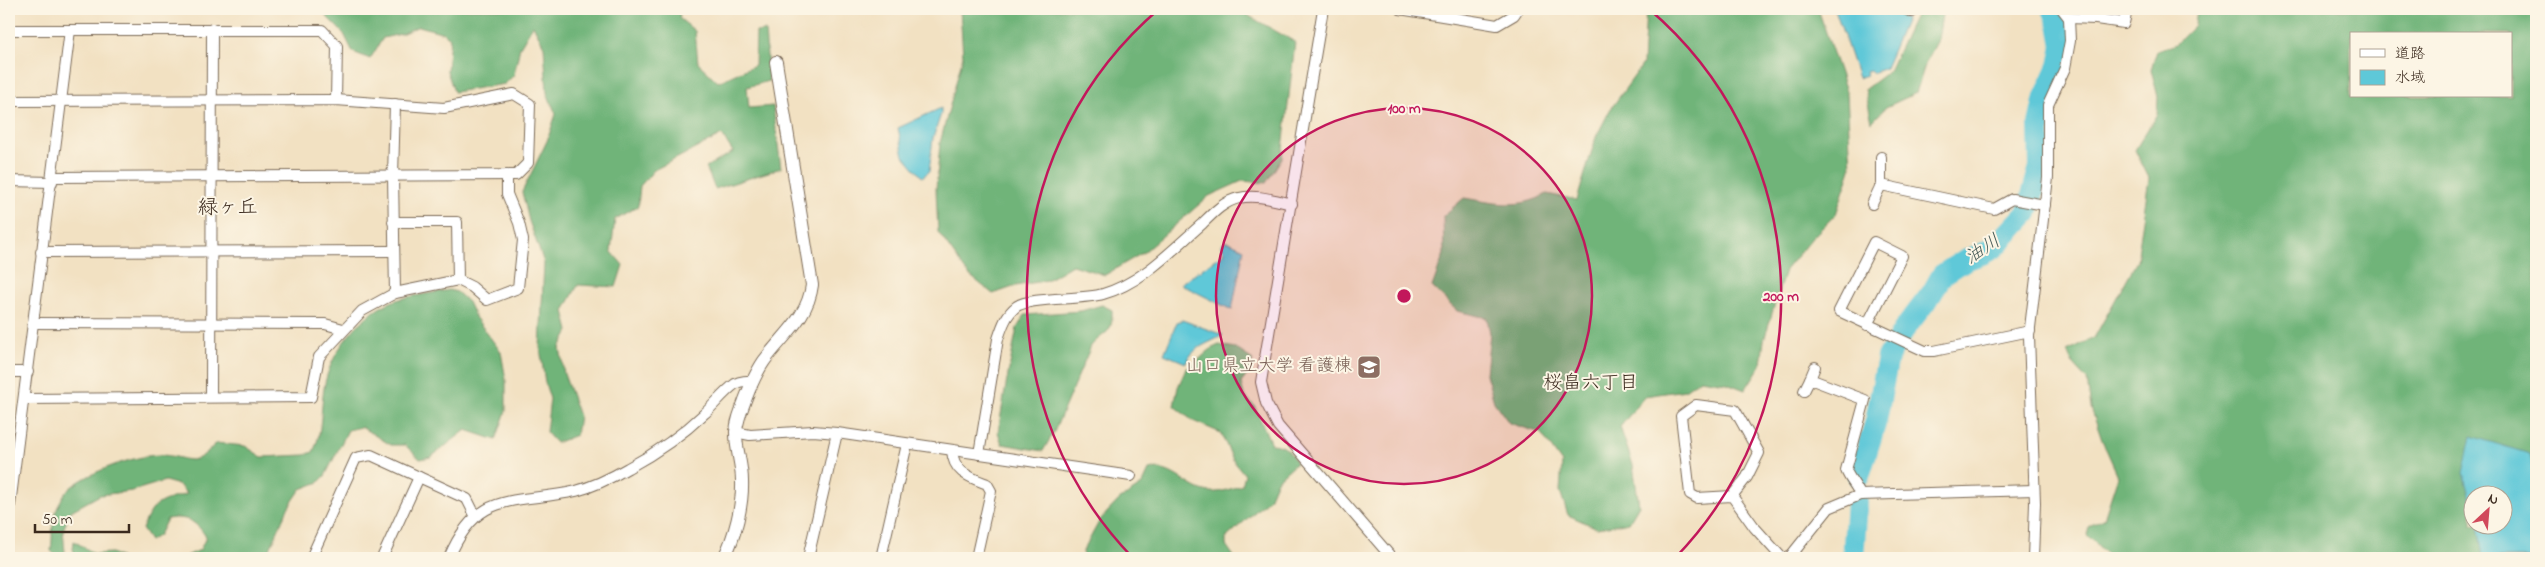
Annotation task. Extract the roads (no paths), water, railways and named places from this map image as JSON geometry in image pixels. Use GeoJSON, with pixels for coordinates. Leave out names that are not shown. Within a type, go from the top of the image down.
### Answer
{"type":"FeatureCollection","features":[{"type":"Feature","properties":{"kind":"street"},"geometry":{"type":"LineString","coordinates":[[1323,9],[1261,382],[1266,403],[1278,426],[1392,558]]}},
{"type":"Feature","properties":{"kind":"street"},"geometry":{"type":"LineString","coordinates":[[1400,9],[1497,25],[1514,16],[1518,9]]}},
{"type":"Feature","properties":{"kind":"street"},"geometry":{"type":"LineString","coordinates":[[2033,558],[2034,490],[2030,331],[2048,178],[2048,105],[2065,68],[2070,41],[2069,18],[2062,9]]}},
{"type":"Feature","properties":{"kind":"street"},"geometry":{"type":"LineString","coordinates":[[2069,18],[2096,19],[2124,24],[2127,9]]}},
{"type":"Feature","properties":{"kind":"street"},"geometry":{"type":"LineString","coordinates":[[211,397],[210,176],[212,28]]}},
{"type":"Feature","properties":{"kind":"street"},"geometry":{"type":"LineString","coordinates":[[9,30],[212,28],[322,30],[337,46],[336,100]]}},
{"type":"Feature","properties":{"kind":"street"},"geometry":{"type":"LineString","coordinates":[[9,513],[13,456],[25,399],[41,252],[70,30]]}},
{"type":"Feature","properties":{"kind":"street"},"geometry":{"type":"LineString","coordinates":[[724,558],[729,549],[742,494],[742,478],[735,432],[738,419],[763,362],[806,308],[812,285],[776,62]]}},
{"type":"Feature","properties":{"kind":"street"},"geometry":{"type":"LineString","coordinates":[[9,101],[336,100],[444,108],[514,94],[530,104],[528,163],[516,175],[210,176],[9,181]]}},
{"type":"Feature","properties":{"kind":"street"},"geometry":{"type":"LineString","coordinates":[[395,104],[393,176],[395,293]]}},
{"type":"Feature","properties":{"kind":"street"},"geometry":{"type":"LineString","coordinates":[[1872,204],[1882,185],[1881,157]]}},
{"type":"Feature","properties":{"kind":"street"},"geometry":{"type":"LineString","coordinates":[[25,399],[310,398],[319,357],[343,329],[362,311],[395,293],[458,280],[472,287],[487,300],[518,288],[523,240],[519,223],[507,194],[507,176]]}},
{"type":"Feature","properties":{"kind":"street"},"geometry":{"type":"LineString","coordinates":[[1882,185],[1994,209],[2012,200],[2045,205]]}},
{"type":"Feature","properties":{"kind":"street"},"geometry":{"type":"LineString","coordinates":[[979,454],[998,339],[1003,324],[1018,306],[1028,302],[1104,294],[1130,282],[1153,267],[1218,209],[1238,198],[1255,196],[1292,204]]}},
{"type":"Feature","properties":{"kind":"street"},"geometry":{"type":"LineString","coordinates":[[393,222],[457,222],[458,280]]}},
{"type":"Feature","properties":{"kind":"street"},"geometry":{"type":"LineString","coordinates":[[1868,325],[1902,256],[1874,242],[1839,311],[1868,325],[1926,351],[1934,351],[2030,331]]}},
{"type":"Feature","properties":{"kind":"street"},"geometry":{"type":"LineString","coordinates":[[41,252],[394,251]]}},
{"type":"Feature","properties":{"kind":"street"},"geometry":{"type":"LineString","coordinates":[[33,323],[325,324],[343,329]]}},
{"type":"Feature","properties":{"kind":"street"},"geometry":{"type":"LineString","coordinates":[[1804,391],[1815,367]]}},
{"type":"Feature","properties":{"kind":"street"},"geometry":{"type":"LineString","coordinates":[[9,372],[28,372]]}},
{"type":"Feature","properties":{"kind":"street"},"geometry":{"type":"LineString","coordinates":[[1810,379],[1865,400],[1846,470],[1860,495]]}},
{"type":"Feature","properties":{"kind":"street"},"geometry":{"type":"LineString","coordinates":[[449,558],[458,536],[475,515],[515,499],[575,491],[597,485],[651,455],[685,431],[736,383],[749,380],[753,382]]}},
{"type":"Feature","properties":{"kind":"street"},"geometry":{"type":"LineString","coordinates":[[1696,405],[1735,410],[1759,454],[1747,477],[1732,496],[1697,498],[1690,494],[1681,416],[1696,405]]}},
{"type":"Feature","properties":{"kind":"street"},"geometry":{"type":"LineString","coordinates":[[735,432],[750,435],[806,431],[837,433],[1131,476]]}},
{"type":"Feature","properties":{"kind":"street"},"geometry":{"type":"LineString","coordinates":[[808,558],[837,433]]}},
{"type":"Feature","properties":{"kind":"street"},"geometry":{"type":"LineString","coordinates":[[881,558],[907,444]]}},
{"type":"Feature","properties":{"kind":"street"},"geometry":{"type":"LineString","coordinates":[[952,450],[952,461],[962,474],[987,484],[991,491],[976,558]]}},
{"type":"Feature","properties":{"kind":"street"},"geometry":{"type":"LineString","coordinates":[[311,558],[356,458],[372,455],[419,477],[467,500],[475,515]]}},
{"type":"Feature","properties":{"kind":"street"},"geometry":{"type":"LineString","coordinates":[[382,558],[419,477]]}},
{"type":"Feature","properties":{"kind":"street"},"geometry":{"type":"LineString","coordinates":[[1789,558],[1829,508],[1860,495],[2034,490]]}},
{"type":"Feature","properties":{"kind":"street"},"geometry":{"type":"LineString","coordinates":[[1732,496],[1755,528],[1782,558]]}},
{"type":"Feature","properties":{"kind":"water"},"geometry":{"type":"Polygon","coordinates":[[[1835,9],[1887,9],[1906,19],[1885,68],[1873,73],[1870,70],[1866,71],[1867,75],[1858,78],[1835,9]]]}},
{"type":"Feature","properties":{"kind":"water"},"geometry":{"type":"Polygon","coordinates":[[[941,108],[941,114],[933,138],[929,172],[922,177],[904,156],[898,128],[941,108]]]}},
{"type":"Feature","properties":{"kind":"water"},"geometry":{"type":"Polygon","coordinates":[[[1227,241],[1244,249],[1232,310],[1180,284],[1225,253],[1221,244],[1227,241]]]}},
{"type":"Feature","properties":{"kind":"water"},"geometry":{"type":"Polygon","coordinates":[[[1182,320],[1223,335],[1197,349],[1186,363],[1164,354],[1177,322],[1182,320]]]}},
{"type":"Feature","properties":{"kind":"water"},"geometry":{"type":"Polygon","coordinates":[[[2471,436],[2530,454],[2536,478],[2536,558],[2483,558],[2479,534],[2512,534],[2512,484],[2466,484],[2463,473],[2471,436]]]}},
{"type":"Feature","properties":{"kind":"waterway","name":"油川"},"geometry":{"type":"LineString","coordinates":[[1859,476],[1876,421],[1888,357],[1903,331],[1932,293],[1942,275],[1965,260],[1995,247],[2027,213],[2040,167],[2039,124],[2045,97],[2059,66],[2063,46],[2059,23],[2053,9]]}},
{"type":"Feature","properties":{"kind":"waterway","name":"油川"},"geometry":{"type":"LineString","coordinates":[[1853,558],[1857,502]]}},
{"type":"Feature","properties":{"kind":"place","name":"山口県立大学 看護棟"},"geometry":{"type":"Point","coordinates":[1369,367]}},
{"type":"Feature","properties":{"kind":"district","name":"緑ヶ丘"},"geometry":{"type":"Point","coordinates":[228,208]}},
{"type":"Feature","properties":{"kind":"district","name":"桜畠六丁目"},"geometry":{"type":"Point","coordinates":[1591,383]}}]}
